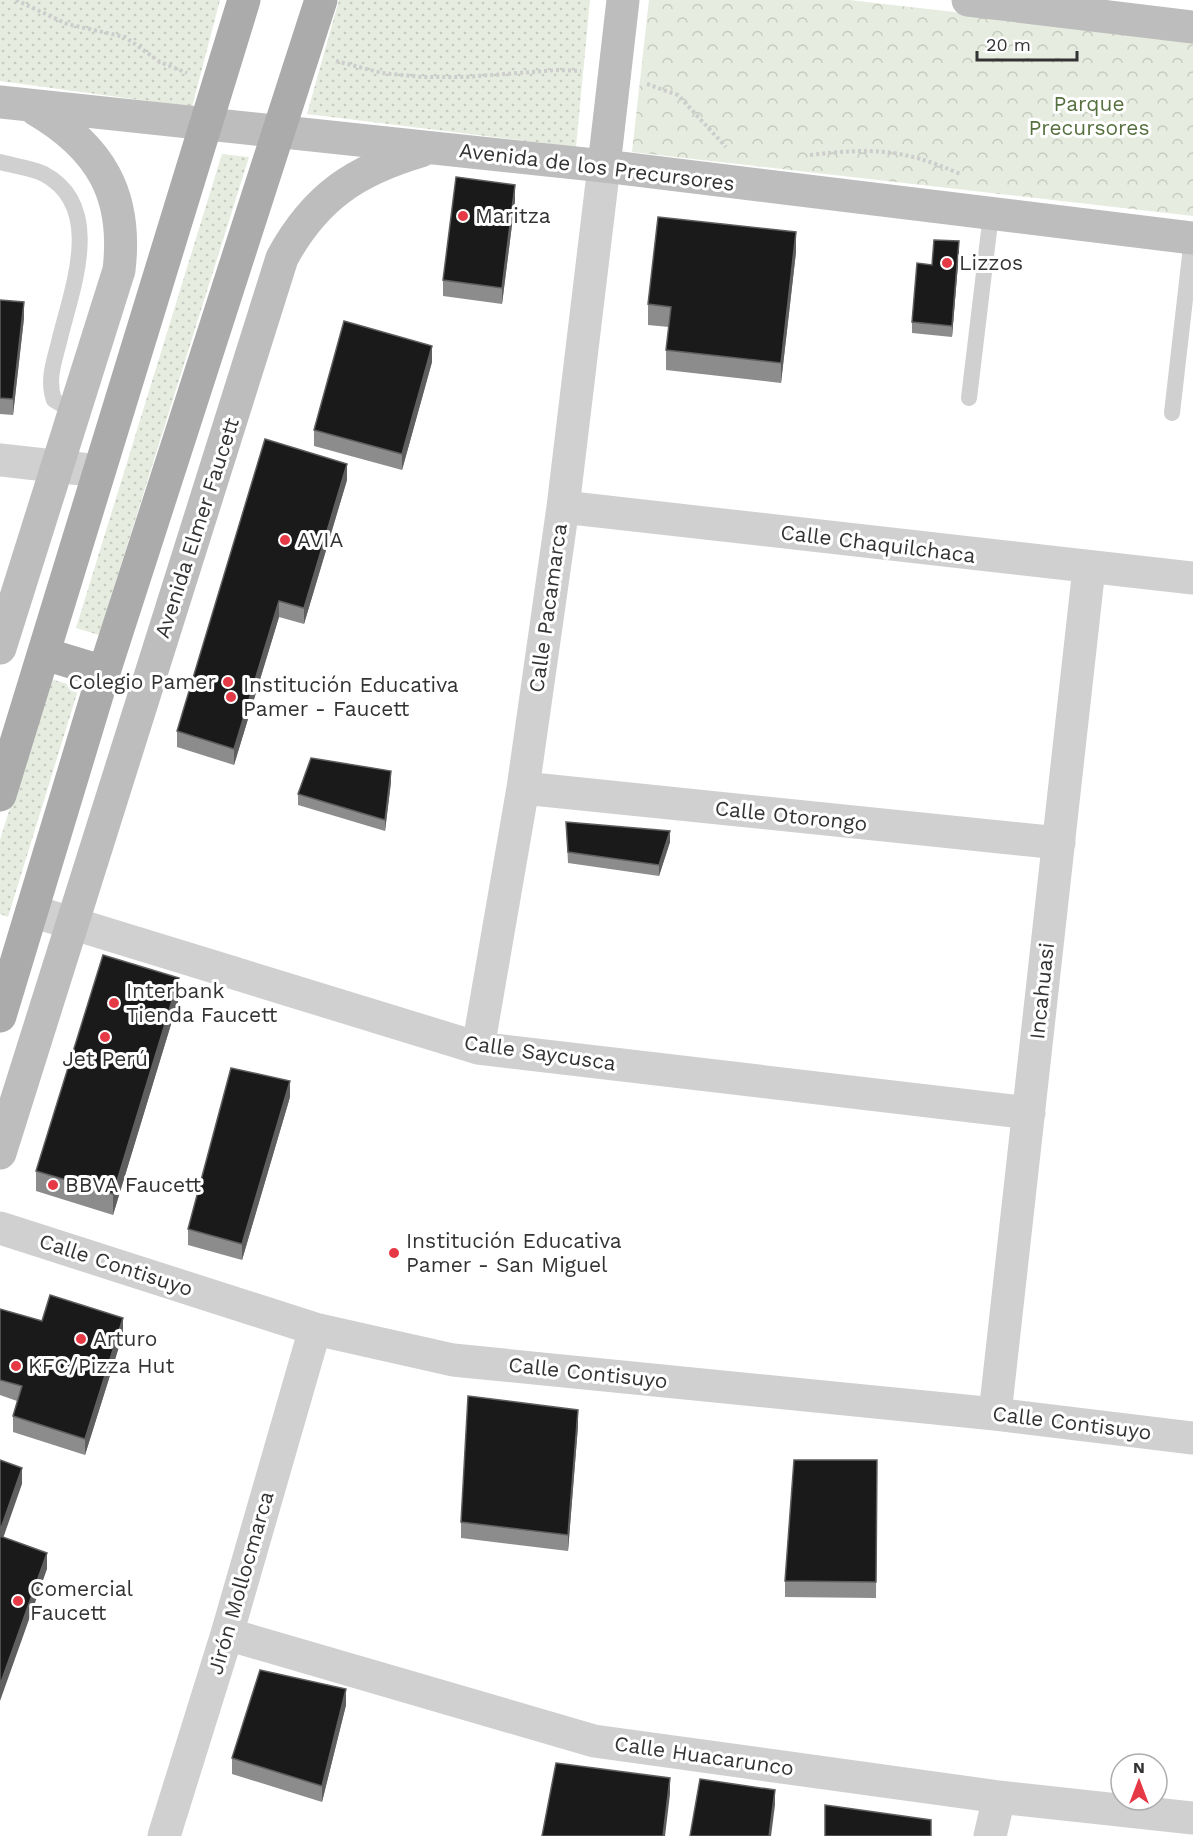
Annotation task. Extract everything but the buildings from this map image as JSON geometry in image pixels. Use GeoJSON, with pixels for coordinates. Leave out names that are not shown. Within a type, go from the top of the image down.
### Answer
{"type":"FeatureCollection","features":[{"type":"Feature","properties":{"kind":"main road"},"geometry":{"type":"LineString","coordinates":[[0,795],[244,0]]}},
{"type":"Feature","properties":{"kind":"main road","name":"Avenida Elmer Faucett"},"geometry":{"type":"LineString","coordinates":[[0,1016],[104,672],[321,0]]}},
{"type":"Feature","properties":{"kind":"main road"},"geometry":{"type":"LineString","coordinates":[[604,166],[623,0]]}},
{"type":"Feature","properties":{"kind":"main road"},"geometry":{"type":"LineString","coordinates":[[968,0],[1065,6],[1193,27]]}},
{"type":"Feature","properties":{"kind":"main road"},"geometry":{"type":"LineString","coordinates":[[0,648],[119,270],[122,242],[120,218],[114,194],[103,170],[82,142],[60,123],[14,104]]}},
{"type":"Feature","properties":{"kind":"main road","name":"Avenida de los Precursores"},"geometry":{"type":"LineString","coordinates":[[14,104],[604,166],[1192,238]]}},
{"type":"Feature","properties":{"kind":"main road","name":"Avenida Elmer Faucett"},"geometry":{"type":"LineString","coordinates":[[0,1153],[282,258],[296,233],[331,194],[361,173],[393,159],[430,148]]}},
{"type":"Feature","properties":{"kind":"main road"},"geometry":{"type":"LineString","coordinates":[[45,654],[104,672]]}},
{"type":"Feature","properties":{"kind":"street","name":"Calle Pacamarca"},"geometry":{"type":"LineString","coordinates":[[478,1048],[523,788],[563,507],[604,166]]}},
{"type":"Feature","properties":{"kind":"street"},"geometry":{"type":"LineString","coordinates":[[0,460],[99,471]]}},
{"type":"Feature","properties":{"kind":"street","name":"Calle Chaquilchaca"},"geometry":{"type":"LineString","coordinates":[[563,507],[1193,578]]}},
{"type":"Feature","properties":{"kind":"street","name":"Incahuasi"},"geometry":{"type":"LineString","coordinates":[[996,1414],[1089,568]]}},
{"type":"Feature","properties":{"kind":"street","name":"Calle Otorongo"},"geometry":{"type":"LineString","coordinates":[[523,788],[1059,843]]}},
{"type":"Feature","properties":{"kind":"street","name":"Calle Saycusca"},"geometry":{"type":"LineString","coordinates":[[32,911],[478,1048],[1029,1113]]}},
{"type":"Feature","properties":{"kind":"street","name":"Calle Contisuyo"},"geometry":{"type":"LineString","coordinates":[[0,1228],[315,1329],[453,1360],[996,1414],[1193,1438]]}},
{"type":"Feature","properties":{"kind":"street","name":"Jirón Mollocmarca"},"geometry":{"type":"LineString","coordinates":[[164,1836],[227,1634],[315,1329]]}},
{"type":"Feature","properties":{"kind":"street","name":"Calle Huacarunco"},"geometry":{"type":"LineString","coordinates":[[227,1634],[594,1741],[999,1797],[1193,1818]]}},
{"type":"Feature","properties":{"kind":"street"},"geometry":{"type":"LineString","coordinates":[[990,1836],[999,1797]]}},
{"type":"Feature","properties":{"kind":"lane"},"geometry":{"type":"LineString","coordinates":[[0,162],[44,174],[59,186],[72,202],[80,223],[81,241],[49,383],[54,400],[74,412]]}},
{"type":"Feature","properties":{"kind":"lane"},"geometry":{"type":"LineString","coordinates":[[969,398],[991,214]]}},
{"type":"Feature","properties":{"kind":"lane"},"geometry":{"type":"LineString","coordinates":[[1172,413],[1192,238]]}},
{"type":"Feature","properties":{"kind":"green space"},"geometry":{"type":"Polygon","coordinates":[[[0,0],[220,0],[192,107],[0,81],[0,0]]]}},
{"type":"Feature","properties":{"kind":"green space"},"geometry":{"type":"Polygon","coordinates":[[[339,0],[590,0],[576,147],[307,114],[339,0]]]}},
{"type":"Feature","properties":{"kind":"green space","name":"Parque Precursores"},"geometry":{"type":"Polygon","coordinates":[[[649,0],[849,0],[1193,39],[1193,216],[632,152],[649,0]]]}},
{"type":"Feature","properties":{"kind":"green space"},"geometry":{"type":"Polygon","coordinates":[[[222,154],[249,157],[99,635],[76,628],[222,154]]]}},
{"type":"Feature","properties":{"kind":"green space"},"geometry":{"type":"Polygon","coordinates":[[[50,679],[79,687],[8,917],[0,914],[0,840],[50,679]]]}},
{"type":"Feature","properties":{"kind":"place","name":"Maritza"},"geometry":{"type":"Point","coordinates":[463,216]}},
{"type":"Feature","properties":{"kind":"place","name":"Lizzos"},"geometry":{"type":"Point","coordinates":[947,263]}},
{"type":"Feature","properties":{"kind":"place","name":"AVIA"},"geometry":{"type":"Point","coordinates":[285,540]}},
{"type":"Feature","properties":{"kind":"place","name":"Colegio Pamer"},"geometry":{"type":"Point","coordinates":[228,682]}},
{"type":"Feature","properties":{"kind":"place","name":"Institución Educativa Pamer - Faucett"},"geometry":{"type":"Point","coordinates":[231,697]}},
{"type":"Feature","properties":{"kind":"place","name":"Interbank Tienda Faucett"},"geometry":{"type":"Point","coordinates":[114,1003]}},
{"type":"Feature","properties":{"kind":"place","name":"Jet Perú"},"geometry":{"type":"Point","coordinates":[105,1037]}},
{"type":"Feature","properties":{"kind":"place","name":"BBVA Faucett"},"geometry":{"type":"Point","coordinates":[53,1185]}},
{"type":"Feature","properties":{"kind":"place","name":"Institución Educativa Pamer - San Miguel"},"geometry":{"type":"Point","coordinates":[394,1253]}},
{"type":"Feature","properties":{"kind":"place","name":"Arturo"},"geometry":{"type":"Point","coordinates":[81,1339]}},
{"type":"Feature","properties":{"kind":"place","name":"KFC/Pizza Hut"},"geometry":{"type":"Point","coordinates":[16,1366]}},
{"type":"Feature","properties":{"kind":"place","name":"Comercial Faucett"},"geometry":{"type":"Point","coordinates":[18,1601]}}]}
